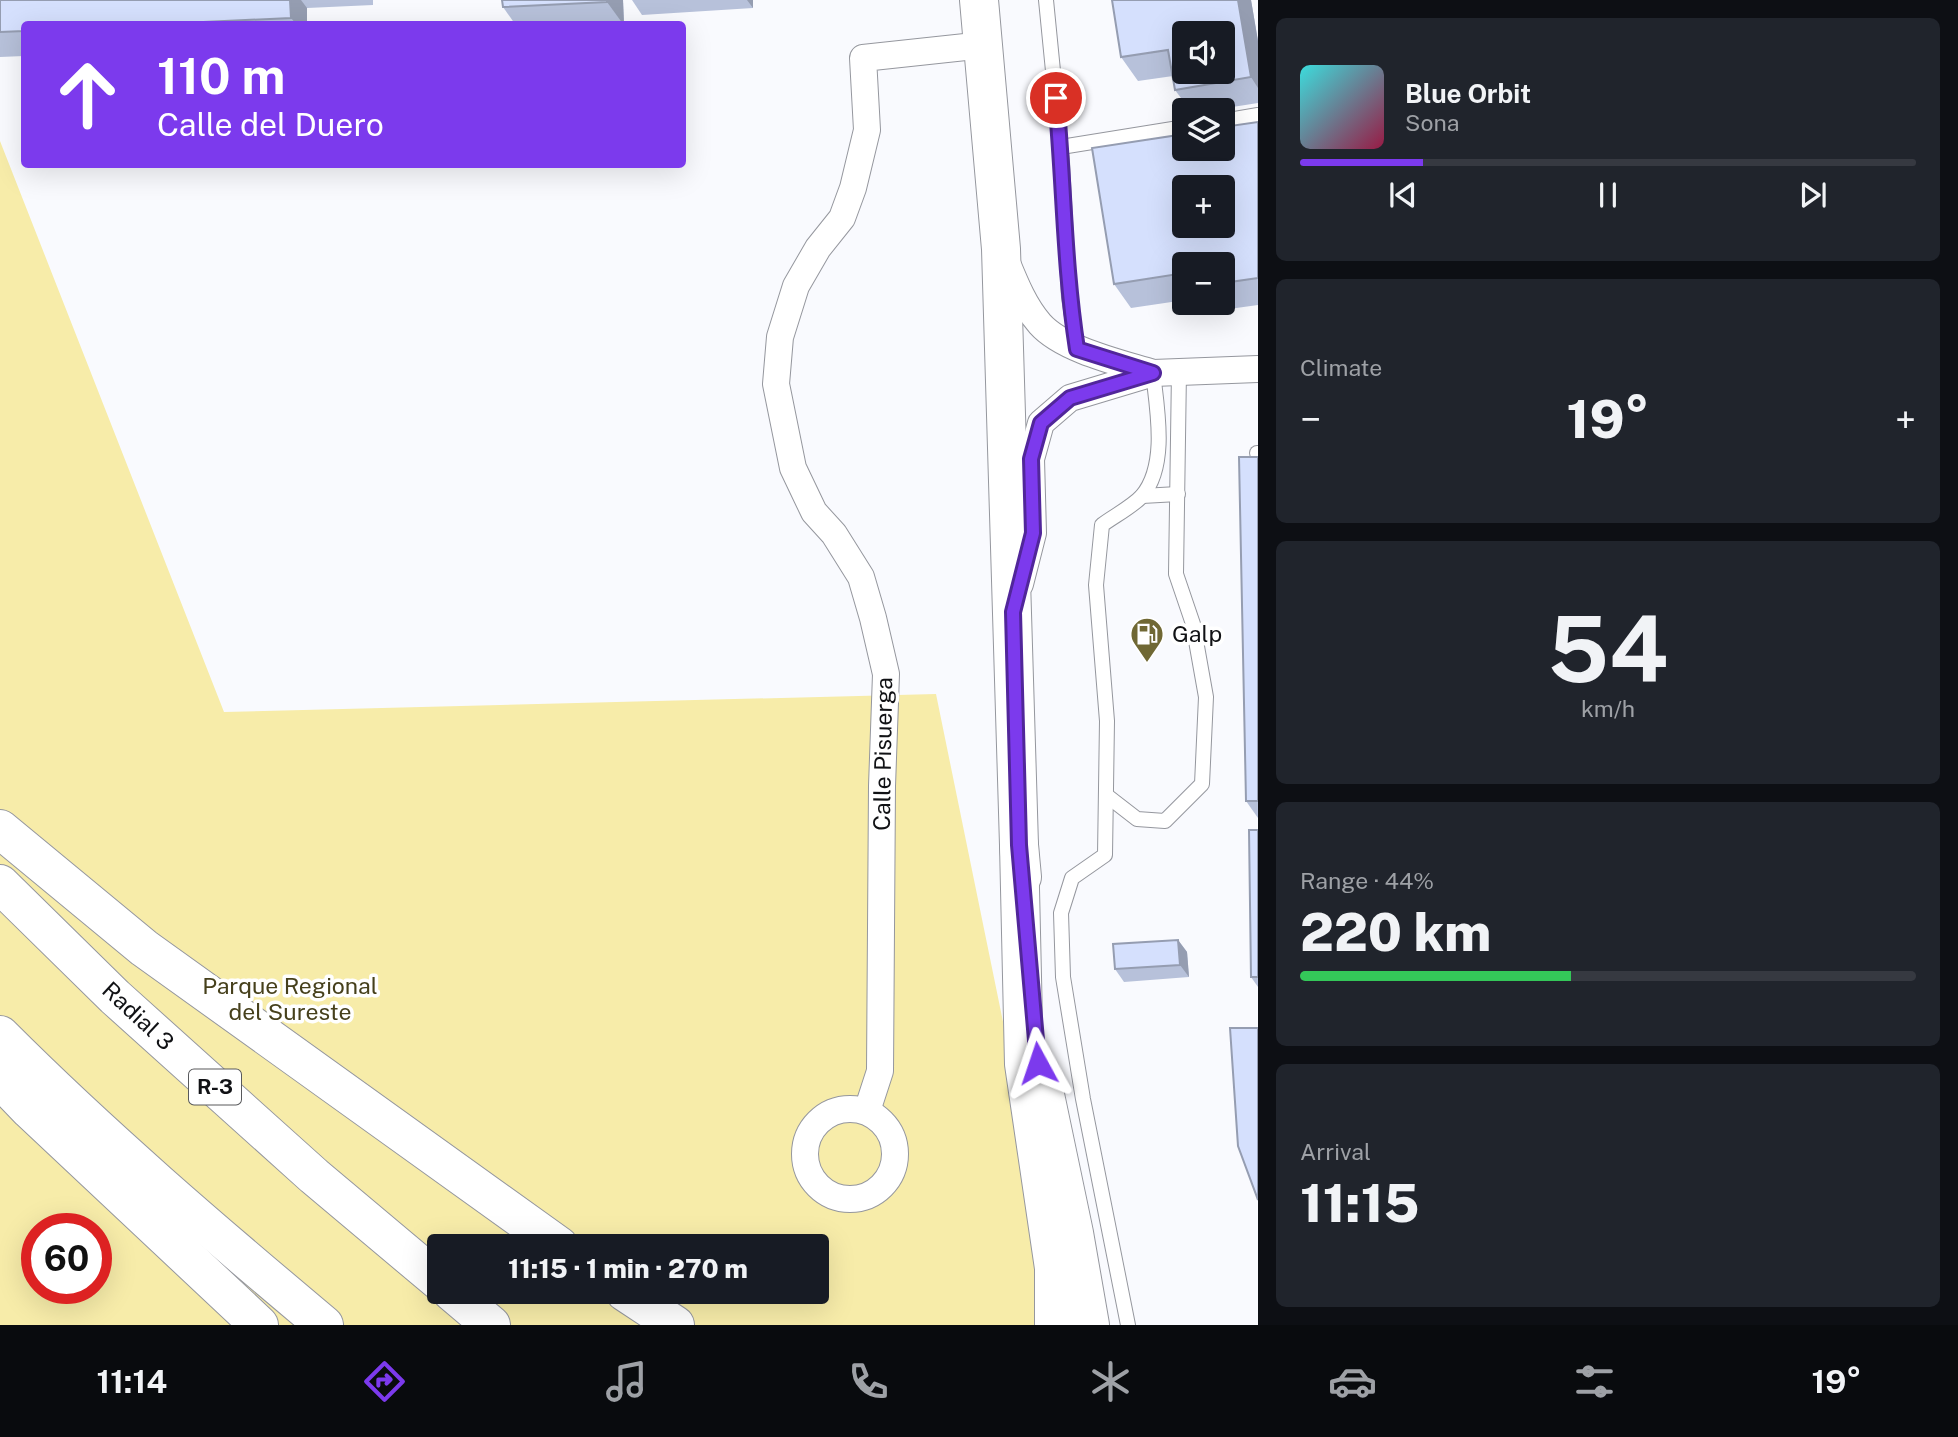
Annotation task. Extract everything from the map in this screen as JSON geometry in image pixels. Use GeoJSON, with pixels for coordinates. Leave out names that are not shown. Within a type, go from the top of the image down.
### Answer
{"type":"FeatureCollection","features":[{"type":"Feature","properties":{"kind":"main road"},"geometry":{"type":"LineString","coordinates":[[979,0],[1001,249],[1024,1064],[1054,1268],[1054,1325]]}},
{"type":"Feature","properties":{"kind":"main road"},"geometry":{"type":"LineString","coordinates":[[0,830],[144,948],[542,1234]]}},
{"type":"Feature","properties":{"kind":"main road"},"geometry":{"type":"LineString","coordinates":[[1019,845],[1038,1063],[1074,1233],[1090,1325]]}},
{"type":"Feature","properties":{"kind":"main road","name":"Radial 3"},"geometry":{"type":"LineString","coordinates":[[0,884],[145,1024],[314,1177],[427,1271]]}},
{"type":"Feature","properties":{"kind":"main road"},"geometry":{"type":"LineString","coordinates":[[0,1035],[81,1113],[324,1325]]}},
{"type":"Feature","properties":{"kind":"main road"},"geometry":{"type":"LineString","coordinates":[[0,1079],[259,1325]]}},
{"type":"Feature","properties":{"kind":"main road"},"geometry":{"type":"LineString","coordinates":[[1074,1233],[1104,1325]]}},
{"type":"Feature","properties":{"kind":"main road"},"geometry":{"type":"LineString","coordinates":[[466,1304],[491,1325]]}},
{"type":"Feature","properties":{"kind":"main road"},"geometry":{"type":"LineString","coordinates":[[643,1304],[674,1325]]}},
{"type":"Feature","properties":{"kind":"street","name":"Calle Pisuerga"},"geometry":{"type":"LineString","coordinates":[[866,1111],[880,1071],[882,786],[886,674],[861,577],[834,534],[814,512],[793,468],[776,384],[780,337],[796,286],[818,248],[842,218],[853,188],[867,130],[863,58],[984,45]]}},
{"type":"Feature","properties":{"kind":"street"},"geometry":{"type":"LineString","coordinates":[[1001,249],[1018,291],[1041,326],[1077,349],[1166,372]]}},
{"type":"Feature","properties":{"kind":"street"},"geometry":{"type":"LineString","coordinates":[[1013,612],[1033,533],[1031,459],[1041,423],[1070,398],[1166,372],[1258,369]]}},
{"type":"Feature","properties":{"kind":"lane"},"geometry":{"type":"LineString","coordinates":[[1046,0],[1061,147],[1069,297],[1077,349]]}},
{"type":"Feature","properties":{"kind":"lane"},"geometry":{"type":"LineString","coordinates":[[1235,119],[1258,115]]}},
{"type":"Feature","properties":{"kind":"lane"},"geometry":{"type":"LineString","coordinates":[[1061,147],[1172,129]]}},
{"type":"Feature","properties":{"kind":"lane"},"geometry":{"type":"LineString","coordinates":[[1106,796],[1137,819],[1165,821],[1202,784],[1206,697],[1193,624],[1176,573],[1178,494],[1166,372]]}},
{"type":"Feature","properties":{"kind":"lane"},"geometry":{"type":"LineString","coordinates":[[1128,1325],[1083,1098],[1063,977],[1061,913],[1072,878],[1105,855],[1107,721],[1096,585],[1102,525],[1142,496],[1157,466],[1158,426],[1166,372]]}},
{"type":"Feature","properties":{"kind":"lane"},"geometry":{"type":"LineString","coordinates":[[1142,496],[1178,494]]}},
{"type":"Feature","properties":{"kind":"green space","name":"Parque Regional del Sureste"},"geometry":{"type":"Polygon","coordinates":[[[0,141],[224,712],[936,694],[1065,1325],[0,1325],[0,141]]]}},
{"type":"Feature","properties":{"kind":"building"},"geometry":{"type":"Polygon","coordinates":[[[0,0],[290,0],[291,18],[226,21],[21,21],[21,31],[0,32],[0,0]]]}},
{"type":"Feature","properties":{"kind":"building"},"geometry":{"type":"Polygon","coordinates":[[[502,0],[607,0],[607,2],[503,7],[502,0]]]}},
{"type":"Feature","properties":{"kind":"building"},"geometry":{"type":"Polygon","coordinates":[[[1112,0],[1238,0],[1251,77],[1235,80],[1235,21],[1172,21],[1172,73],[1168,50],[1121,57],[1112,0]]]}},
{"type":"Feature","properties":{"kind":"building"},"geometry":{"type":"Polygon","coordinates":[[[1174,84],[1210,84],[1175,90],[1174,84]]]}},
{"type":"Feature","properties":{"kind":"building"},"geometry":{"type":"Polygon","coordinates":[[[1258,122],[1258,278],[1235,281],[1235,252],[1172,252],[1172,275],[1114,284],[1092,148],[1172,136],[1172,161],[1235,161],[1235,125],[1258,122]]]}},
{"type":"Feature","properties":{"kind":"building"},"geometry":{"type":"Polygon","coordinates":[[[1239,457],[1258,457],[1258,801],[1246,801],[1239,457]]]}},
{"type":"Feature","properties":{"kind":"building"},"geometry":{"type":"Polygon","coordinates":[[[1249,830],[1258,830],[1258,977],[1251,977],[1249,830]]]}},
{"type":"Feature","properties":{"kind":"building"},"geometry":{"type":"Polygon","coordinates":[[[1178,940],[1180,965],[1115,969],[1113,944],[1178,940]]]}},
{"type":"Feature","properties":{"kind":"building"},"geometry":{"type":"Polygon","coordinates":[[[1230,1028],[1258,1028],[1258,1200],[1238,1146],[1230,1028]]]}},
{"type":"Feature","properties":{"kind":"place","name":"Galp"},"geometry":{"type":"Point","coordinates":[1147,664]}},
{"type":"Feature","properties":{"kind":"route"},"geometry":{"type":"LineString","coordinates":[[1038,1063],[1019,845],[1013,612],[1033,533],[1031,459],[1041,423],[1070,398],[1153,373],[1077,349],[1069,297],[1056,98]]}}]}
